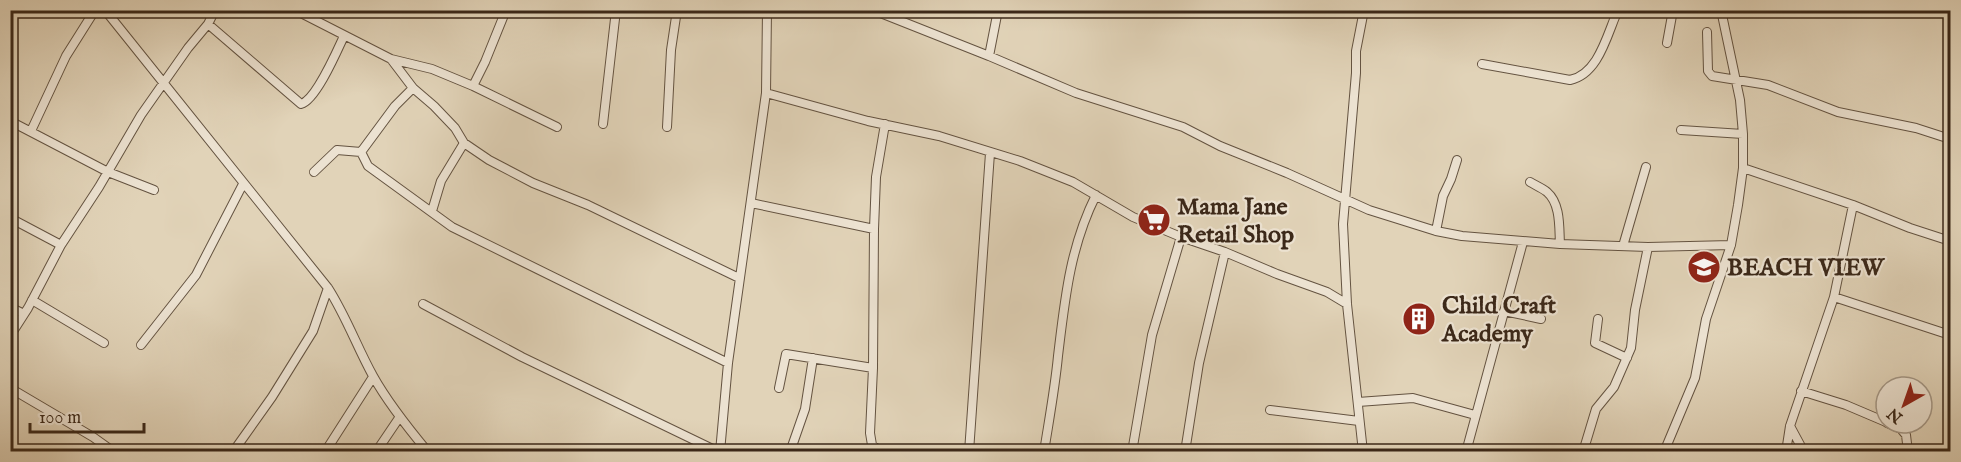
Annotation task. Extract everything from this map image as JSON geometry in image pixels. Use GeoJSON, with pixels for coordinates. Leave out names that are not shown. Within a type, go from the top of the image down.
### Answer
{"type":"FeatureCollection","features":[{"type":"Feature","properties":{"kind":"street"},"geometry":{"type":"LineString","coordinates":[[31,131],[66,56],[94,10]]}},
{"type":"Feature","properties":{"kind":"street"},"geometry":{"type":"LineString","coordinates":[[105,10],[328,288],[340,307],[373,377],[399,418],[428,452]]}},
{"type":"Feature","properties":{"kind":"street"},"geometry":{"type":"LineString","coordinates":[[10,336],[61,245],[108,172],[115,157],[163,82],[208,24],[215,10]]}},
{"type":"Feature","properties":{"kind":"street"},"geometry":{"type":"LineString","coordinates":[[295,10],[391,59],[432,69],[473,86],[557,127]]}},
{"type":"Feature","properties":{"kind":"street"},"geometry":{"type":"LineString","coordinates":[[473,86],[506,10]]}},
{"type":"Feature","properties":{"kind":"street"},"geometry":{"type":"LineString","coordinates":[[603,124],[616,10]]}},
{"type":"Feature","properties":{"kind":"street"},"geometry":{"type":"LineString","coordinates":[[667,127],[677,10]]}},
{"type":"Feature","properties":{"kind":"street"},"geometry":{"type":"LineString","coordinates":[[423,304],[522,357],[719,452],[739,278],[766,93],[767,10]]}},
{"type":"Feature","properties":{"kind":"street"},"geometry":{"type":"LineString","coordinates":[[873,10],[889,13],[1076,93],[1183,127],[1220,146],[1369,210],[1436,231],[1462,236],[1560,244],[1647,247],[1731,245]]}},
{"type":"Feature","properties":{"kind":"street"},"geometry":{"type":"LineString","coordinates":[[989,56],[998,10]]}},
{"type":"Feature","properties":{"kind":"street"},"geometry":{"type":"LineString","coordinates":[[1363,452],[1347,303],[1343,224],[1356,51],[1364,10]]}},
{"type":"Feature","properties":{"kind":"street"},"geometry":{"type":"LineString","coordinates":[[1482,64],[1570,80],[1578,78],[1597,61],[1618,10]]}},
{"type":"Feature","properties":{"kind":"street"},"geometry":{"type":"LineString","coordinates":[[1667,43],[1673,10]]}},
{"type":"Feature","properties":{"kind":"street"},"geometry":{"type":"LineString","coordinates":[[1664,452],[1695,378],[1707,319],[1731,245],[1743,168],[1743,134],[1736,80],[1720,10]]}},
{"type":"Feature","properties":{"kind":"street"},"geometry":{"type":"LineString","coordinates":[[208,24],[301,104],[307,102],[327,71],[344,36]]}},
{"type":"Feature","properties":{"kind":"street"},"geometry":{"type":"LineString","coordinates":[[1707,32],[1709,74],[1712,76],[1768,86],[1838,112],[1916,128],[1950,140]]}},
{"type":"Feature","properties":{"kind":"street"},"geometry":{"type":"LineString","coordinates":[[391,59],[413,88],[448,121],[464,143],[489,160],[532,183],[588,205],[739,278]]}},
{"type":"Feature","properties":{"kind":"street"},"geometry":{"type":"LineString","coordinates":[[362,153],[394,106],[413,88]]}},
{"type":"Feature","properties":{"kind":"street"},"geometry":{"type":"LineString","coordinates":[[766,93],[939,136],[1020,161],[1073,182],[1133,217],[1327,292],[1347,303]]}},
{"type":"Feature","properties":{"kind":"street"},"geometry":{"type":"LineString","coordinates":[[10,121],[108,172],[154,190]]}},
{"type":"Feature","properties":{"kind":"street"},"geometry":{"type":"LineString","coordinates":[[881,452],[872,445],[870,433],[876,177],[885,124]]}},
{"type":"Feature","properties":{"kind":"street"},"geometry":{"type":"LineString","coordinates":[[1681,130],[1743,134]]}},
{"type":"Feature","properties":{"kind":"street"},"geometry":{"type":"LineString","coordinates":[[432,211],[441,181],[464,143]]}},
{"type":"Feature","properties":{"kind":"street"},"geometry":{"type":"LineString","coordinates":[[314,172],[337,150],[362,153]]}},
{"type":"Feature","properties":{"kind":"street"},"geometry":{"type":"LineString","coordinates":[[362,153],[369,166],[452,227],[728,363]]}},
{"type":"Feature","properties":{"kind":"street"},"geometry":{"type":"LineString","coordinates":[[969,452],[990,153]]}},
{"type":"Feature","properties":{"kind":"street"},"geometry":{"type":"LineString","coordinates":[[1436,231],[1443,196],[1457,160]]}},
{"type":"Feature","properties":{"kind":"street"},"geometry":{"type":"LineString","coordinates":[[1623,246],[1646,167]]}},
{"type":"Feature","properties":{"kind":"street"},"geometry":{"type":"LineString","coordinates":[[1743,168],[1950,241]]}},
{"type":"Feature","properties":{"kind":"street"},"geometry":{"type":"LineString","coordinates":[[1530,182],[1546,191],[1552,198],[1557,210],[1560,244]]}},
{"type":"Feature","properties":{"kind":"street"},"geometry":{"type":"LineString","coordinates":[[141,345],[196,275],[243,184]]}},
{"type":"Feature","properties":{"kind":"street"},"geometry":{"type":"LineString","coordinates":[[1044,452],[1060,327],[1074,247],[1095,195]]}},
{"type":"Feature","properties":{"kind":"street"},"geometry":{"type":"LineString","coordinates":[[751,203],[874,229]]}},
{"type":"Feature","properties":{"kind":"street"},"geometry":{"type":"LineString","coordinates":[[1786,452],[1790,426],[1833,297],[1853,205]]}},
{"type":"Feature","properties":{"kind":"street"},"geometry":{"type":"LineString","coordinates":[[10,218],[61,245]]}},
{"type":"Feature","properties":{"kind":"street"},"geometry":{"type":"LineString","coordinates":[[1132,452],[1152,335],[1181,237]]}},
{"type":"Feature","properties":{"kind":"street"},"geometry":{"type":"LineString","coordinates":[[1466,452],[1523,242]]}},
{"type":"Feature","properties":{"kind":"street"},"geometry":{"type":"LineString","coordinates":[[1583,452],[1596,410],[1614,387],[1631,348],[1635,310],[1647,247]]}},
{"type":"Feature","properties":{"kind":"street"},"geometry":{"type":"LineString","coordinates":[[1201,452],[1186,450],[1191,404],[1225,252]]}},
{"type":"Feature","properties":{"kind":"street"},"geometry":{"type":"LineString","coordinates":[[233,452],[272,397],[314,331],[328,288]]}},
{"type":"Feature","properties":{"kind":"street"},"geometry":{"type":"LineString","coordinates":[[1833,297],[1950,334]]}},
{"type":"Feature","properties":{"kind":"street"},"geometry":{"type":"LineString","coordinates":[[32,300],[105,343]]}},
{"type":"Feature","properties":{"kind":"street"},"geometry":{"type":"LineString","coordinates":[[10,307],[24,314]]}},
{"type":"Feature","properties":{"kind":"street"},"geometry":{"type":"LineString","coordinates":[[1504,311],[1541,319]]}},
{"type":"Feature","properties":{"kind":"street"},"geometry":{"type":"LineString","coordinates":[[1598,319],[1595,343],[1627,358]]}},
{"type":"Feature","properties":{"kind":"street"},"geometry":{"type":"LineString","coordinates":[[778,388],[786,354],[873,368]]}},
{"type":"Feature","properties":{"kind":"street"},"geometry":{"type":"LineString","coordinates":[[790,452],[805,409],[813,358]]}},
{"type":"Feature","properties":{"kind":"street"},"geometry":{"type":"LineString","coordinates":[[325,452],[373,377]]}},
{"type":"Feature","properties":{"kind":"street"},"geometry":{"type":"LineString","coordinates":[[10,388],[114,452]]}},
{"type":"Feature","properties":{"kind":"street"},"geometry":{"type":"LineString","coordinates":[[1801,391],[1846,405],[1874,417]]}},
{"type":"Feature","properties":{"kind":"street"},"geometry":{"type":"LineString","coordinates":[[1358,402],[1413,398],[1475,415]]}},
{"type":"Feature","properties":{"kind":"street"},"geometry":{"type":"LineString","coordinates":[[1270,410],[1359,421]]}},
{"type":"Feature","properties":{"kind":"street"},"geometry":{"type":"LineString","coordinates":[[376,452],[399,418]]}},
{"type":"Feature","properties":{"kind":"street"},"geometry":{"type":"LineString","coordinates":[[1790,426],[1804,452]]}},
{"type":"Feature","properties":{"kind":"street"},"geometry":{"type":"LineString","coordinates":[[1906,435],[1908,452]]}},
{"type":"Feature","properties":{"kind":"place","name":"Mama Jane Retail Shop"},"geometry":{"type":"Point","coordinates":[1154,220]}},
{"type":"Feature","properties":{"kind":"place","name":"BEACH VIEW"},"geometry":{"type":"Point","coordinates":[1704,267]}},
{"type":"Feature","properties":{"kind":"place","name":"Child Craft Academy"},"geometry":{"type":"Point","coordinates":[1419,319]}}]}
